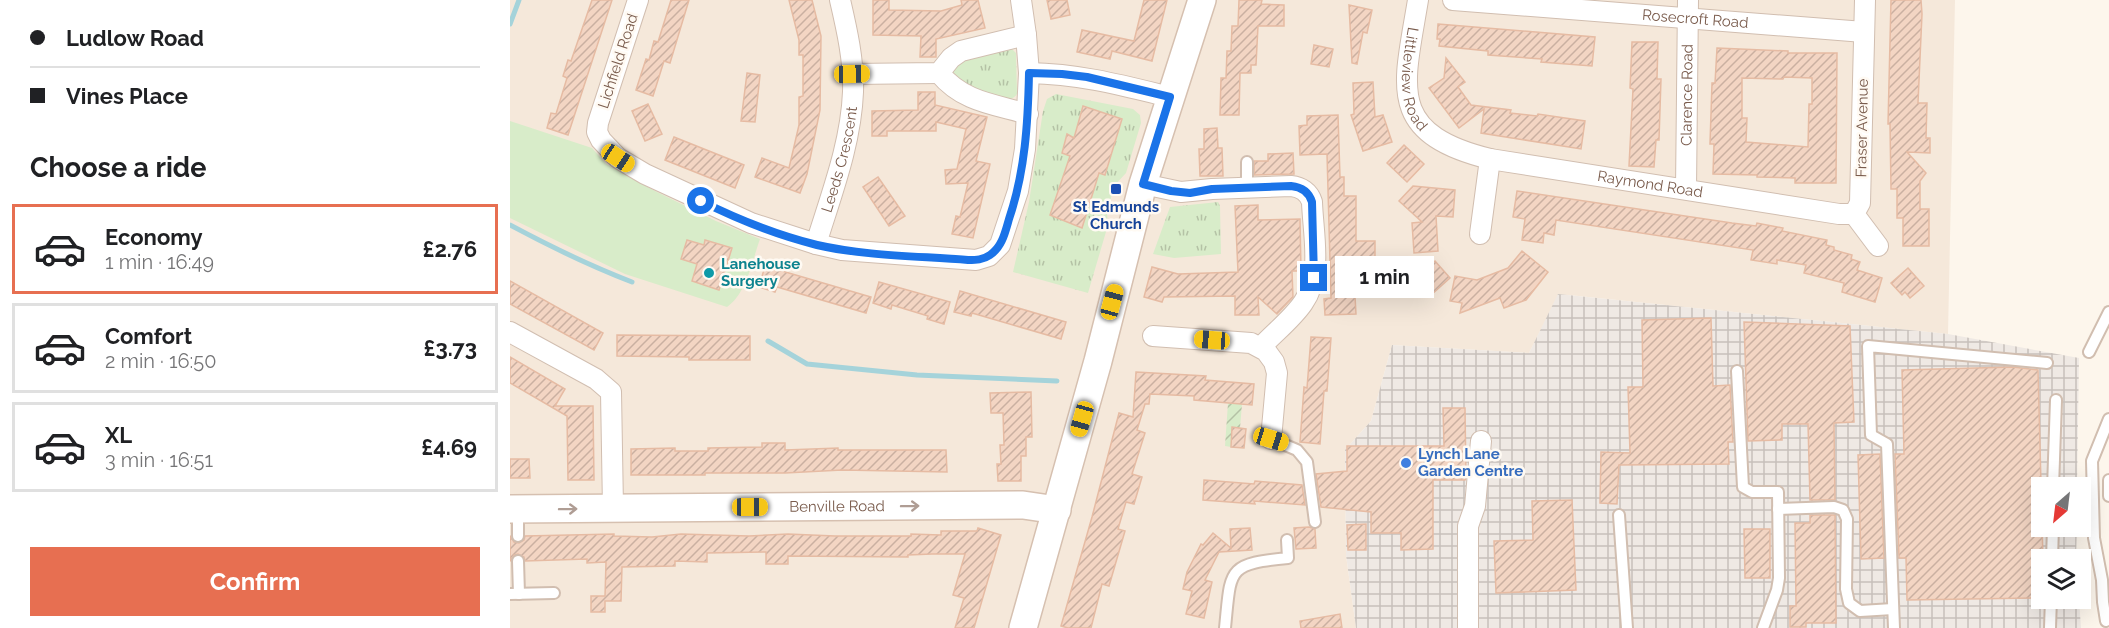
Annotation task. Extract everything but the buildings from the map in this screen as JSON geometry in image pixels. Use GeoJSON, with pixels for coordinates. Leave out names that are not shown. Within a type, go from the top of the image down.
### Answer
{"type":"FeatureCollection","features":[{"type":"Feature","properties":{"kind":"main road"},"geometry":{"type":"LineString","coordinates":[[1023,628],[1095,371],[1143,184],[1202,0]]}},
{"type":"Feature","properties":{"kind":"main road","name":"Benville Road"},"geometry":{"type":"LineString","coordinates":[[514,509],[1023,505],[1057,510]]}},
{"type":"Feature","properties":{"kind":"street","name":"Lichfield Road"},"geometry":{"type":"LineString","coordinates":[[638,0],[598,123],[597,132],[605,146],[618,158],[637,169],[735,217],[816,244]]}},
{"type":"Feature","properties":{"kind":"street","name":"Leeds Crescent"},"geometry":{"type":"LineString","coordinates":[[816,244],[844,148],[851,111],[852,74],[848,36],[840,0]]}},
{"type":"Feature","properties":{"kind":"street"},"geometry":{"type":"LineString","coordinates":[[816,244],[857,251],[976,260],[989,256],[1000,245],[1018,191],[1028,114],[1029,73],[1021,0]]}},
{"type":"Feature","properties":{"kind":"street","name":"Littleview Road"},"geometry":{"type":"LineString","coordinates":[[1418,0],[1406,71],[1407,98],[1424,128],[1448,146]]}},
{"type":"Feature","properties":{"kind":"street","name":"Rosecroft Road"},"geometry":{"type":"LineString","coordinates":[[1453,0],[1688,9],[1864,32]]}},
{"type":"Feature","properties":{"kind":"street","name":"Fraser Avenue"},"geometry":{"type":"LineString","coordinates":[[1854,214],[1860,203],[1865,0]]}},
{"type":"Feature","properties":{"kind":"street","name":"Clarence Road"},"geometry":{"type":"LineString","coordinates":[[1686,189],[1688,9]]}},
{"type":"Feature","properties":{"kind":"street"},"geometry":{"type":"LineString","coordinates":[[939,73],[951,57],[961,51],[1026,35]]}},
{"type":"Feature","properties":{"kind":"street"},"geometry":{"type":"LineString","coordinates":[[852,74],[939,73]]}},
{"type":"Feature","properties":{"kind":"street"},"geometry":{"type":"LineString","coordinates":[[939,73],[950,86],[976,100],[1028,114]]}},
{"type":"Feature","properties":{"kind":"street"},"geometry":{"type":"LineString","coordinates":[[1029,73],[1087,77],[1170,97]]}},
{"type":"Feature","properties":{"kind":"street","name":"Raymond Road"},"geometry":{"type":"LineString","coordinates":[[1448,146],[1490,159],[1846,215],[1854,214]]}},
{"type":"Feature","properties":{"kind":"street"},"geometry":{"type":"LineString","coordinates":[[1480,234],[1490,159]]}},
{"type":"Feature","properties":{"kind":"street"},"geometry":{"type":"LineString","coordinates":[[1143,184],[1181,192],[1296,187],[1308,194],[1312,202],[1315,269],[1312,285],[1302,305],[1261,347]]}},
{"type":"Feature","properties":{"kind":"street"},"geometry":{"type":"LineString","coordinates":[[1854,214],[1878,246]]}},
{"type":"Feature","properties":{"kind":"street"},"geometry":{"type":"LineString","coordinates":[[510,332],[596,379],[611,392],[613,508]]}},
{"type":"Feature","properties":{"kind":"street"},"geometry":{"type":"LineString","coordinates":[[1152,336],[1251,343],[1261,347],[1272,358],[1277,373],[1271,439]]}},
{"type":"Feature","properties":{"kind":"street"},"geometry":{"type":"LineString","coordinates":[[1468,628],[1468,526],[1475,506],[1481,441]]}},
{"type":"Feature","properties":{"kind":"lane"},"geometry":{"type":"LineString","coordinates":[[1247,162],[1247,188]]}},
{"type":"Feature","properties":{"kind":"lane"},"geometry":{"type":"LineString","coordinates":[[2090,352],[2109,312]]}},
{"type":"Feature","properties":{"kind":"lane"},"geometry":{"type":"LineString","coordinates":[[1894,628],[1887,444],[1871,435],[1868,346],[2048,363]]}},
{"type":"Feature","properties":{"kind":"lane"},"geometry":{"type":"LineString","coordinates":[[1737,371],[1743,487],[1752,492],[1778,492],[1779,578],[1763,628]]}},
{"type":"Feature","properties":{"kind":"lane"},"geometry":{"type":"LineString","coordinates":[[2054,477],[2056,400]]}},
{"type":"Feature","properties":{"kind":"lane"},"geometry":{"type":"LineString","coordinates":[[2106,621],[2102,580],[2094,538],[2092,461],[2109,419]]}},
{"type":"Feature","properties":{"kind":"lane"},"geometry":{"type":"LineString","coordinates":[[1271,439],[1297,450],[1307,462],[1315,522]]}},
{"type":"Feature","properties":{"kind":"lane"},"geometry":{"type":"LineString","coordinates":[[2109,480],[2109,496]]}},
{"type":"Feature","properties":{"kind":"lane"},"geometry":{"type":"LineString","coordinates":[[1778,509],[1834,507],[1846,513],[1847,598],[1849,603],[1860,611],[1893,609]]}},
{"type":"Feature","properties":{"kind":"lane"},"geometry":{"type":"LineString","coordinates":[[514,509],[518,536]]}},
{"type":"Feature","properties":{"kind":"lane"},"geometry":{"type":"LineString","coordinates":[[1619,514],[1627,628]]}},
{"type":"Feature","properties":{"kind":"lane"},"geometry":{"type":"LineString","coordinates":[[1225,628],[1229,588],[1234,574],[1254,561],[1288,558],[1287,540]]}},
{"type":"Feature","properties":{"kind":"lane"},"geometry":{"type":"LineString","coordinates":[[518,561],[514,594],[554,594]]}},
{"type":"Feature","properties":{"kind":"lane"},"geometry":{"type":"LineString","coordinates":[[2050,628],[2051,609]]}},
{"type":"Feature","properties":{"kind":"shaded area"},"geometry":{"type":"Polygon","coordinates":[[[510,0],[1955,0],[1948,334],[1559,294],[1529,353],[1392,345],[1371,421],[1345,450],[1346,555],[1356,628],[510,628],[510,0]]]}},
{"type":"Feature","properties":{"kind":"shaded area"},"geometry":{"type":"Polygon","coordinates":[[[1558,294],[1948,334],[2079,358],[2077,477],[2031,477],[2031,537],[2077,537],[2076,549],[2031,549],[2031,609],[2080,609],[2081,628],[1356,628],[1346,555],[1345,450],[1371,421],[1392,345],[1529,353],[1558,294]]]}},
{"type":"Feature","properties":{"kind":"green space"},"geometry":{"type":"Polygon","coordinates":[[[1011,48],[1016,53],[1017,94],[1013,98],[996,100],[978,94],[967,88],[950,73],[956,60],[1011,48]]]}},
{"type":"Feature","properties":{"kind":"green space"},"geometry":{"type":"Polygon","coordinates":[[[1056,94],[1133,109],[1140,115],[1141,123],[1126,173],[1114,186],[1107,213],[1108,225],[1088,293],[1013,272],[1029,202],[1043,111],[1047,99],[1056,94]]]}},
{"type":"Feature","properties":{"kind":"green space"},"geometry":{"type":"Polygon","coordinates":[[[510,121],[592,148],[606,164],[655,191],[716,221],[760,239],[748,276],[734,301],[727,307],[625,274],[510,218],[510,121]]]}},
{"type":"Feature","properties":{"kind":"green space"},"geometry":{"type":"Polygon","coordinates":[[[1218,202],[1221,254],[1174,258],[1153,254],[1170,207],[1218,202]]]}},
{"type":"Feature","properties":{"kind":"green space"},"geometry":{"type":"Polygon","coordinates":[[[1228,403],[1242,404],[1240,428],[1232,428],[1231,447],[1225,446],[1228,403]]]}},
{"type":"Feature","properties":{"kind":"waterway"},"geometry":{"type":"LineString","coordinates":[[510,24],[519,0]]}},
{"type":"Feature","properties":{"kind":"waterway"},"geometry":{"type":"LineString","coordinates":[[510,225],[632,282]]}},
{"type":"Feature","properties":{"kind":"waterway"},"geometry":{"type":"LineString","coordinates":[[768,341],[807,364],[917,375],[1057,381]]}},
{"type":"Feature","properties":{"kind":"place","name":"St Edmunds Church"},"geometry":{"type":"Point","coordinates":[1116,189]}},
{"type":"Feature","properties":{"kind":"place","name":"Lanehouse Surgery"},"geometry":{"type":"Point","coordinates":[709,273]}},
{"type":"Feature","properties":{"kind":"place","name":"Lynch Lane Garden Centre"},"geometry":{"type":"Point","coordinates":[1406,463]}},
{"type":"Feature","properties":{"kind":"route"},"geometry":{"type":"LineString","coordinates":[[701,201],[751,223],[816,244],[857,251],[968,260],[983,259],[1000,245],[1018,191],[1027,131],[1029,73],[1087,77],[1170,97],[1143,184],[1190,193],[1212,189],[1291,186],[1301,188],[1308,194],[1312,202],[1314,278]]}}]}
